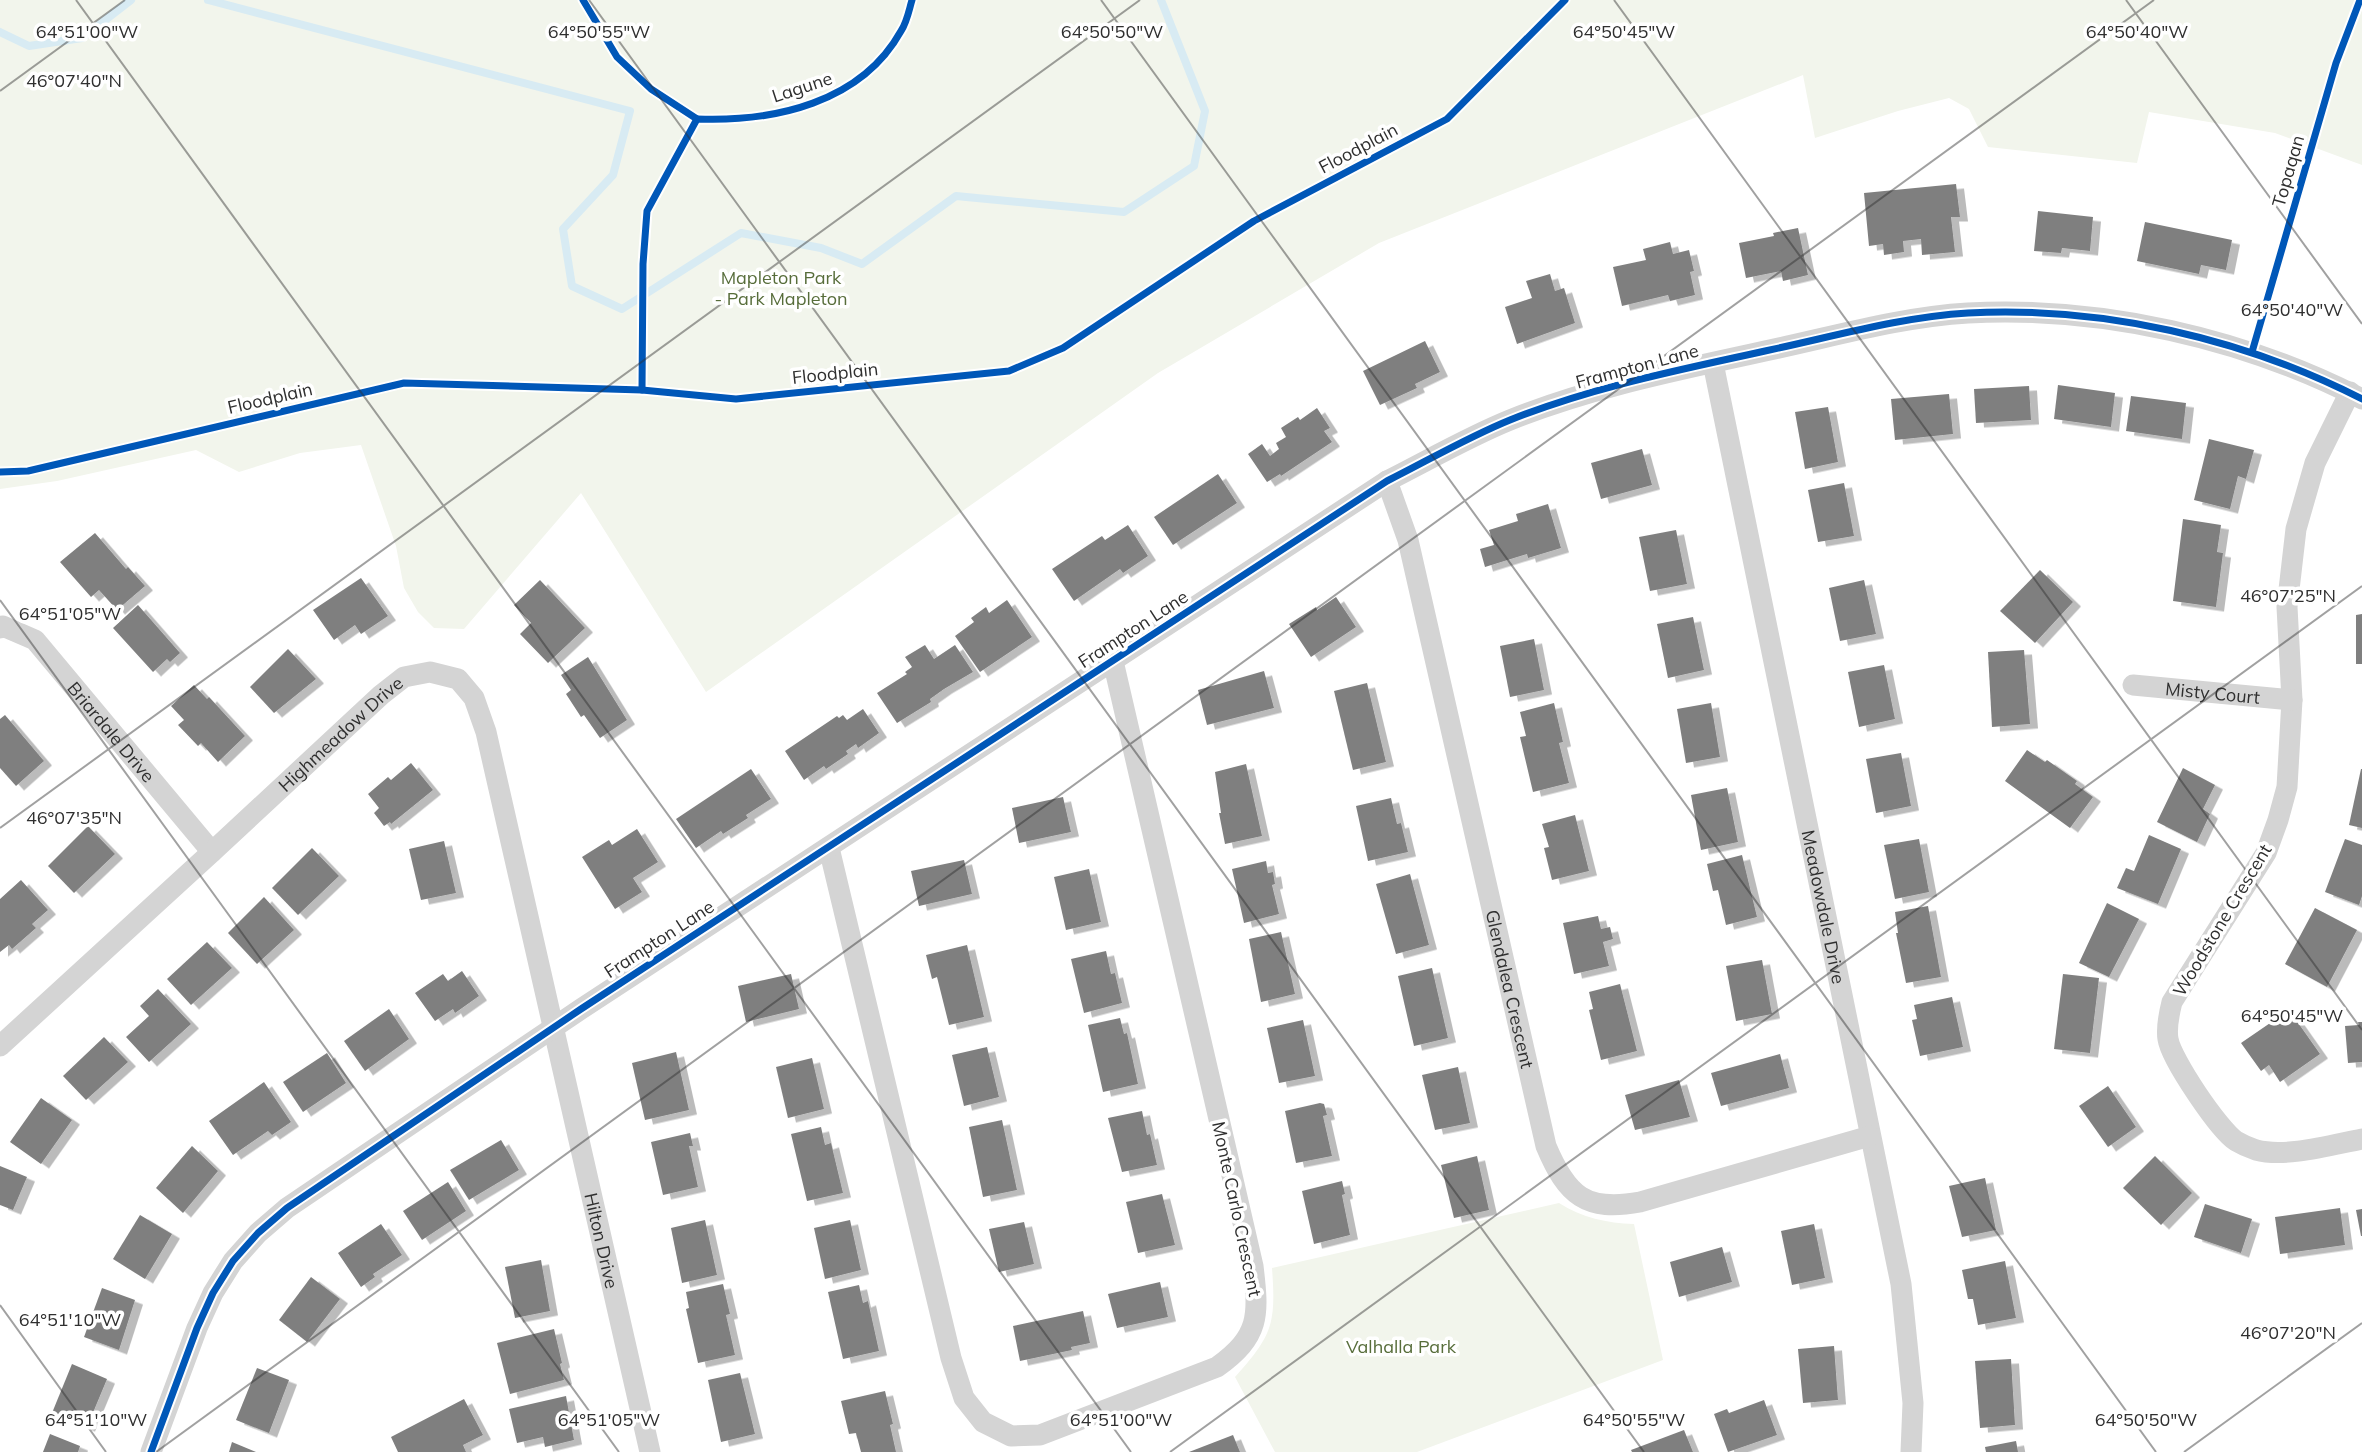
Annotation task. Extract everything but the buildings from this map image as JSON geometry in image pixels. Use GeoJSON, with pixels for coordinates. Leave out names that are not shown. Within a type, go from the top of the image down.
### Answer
{"type":"FeatureCollection","features":[{"type":"Feature","properties":{"kind":"street","name":"Frampton Lane"},"geometry":{"type":"LineString","coordinates":[[151,1452],[212,1293],[233,1261],[258,1233],[286,1208],[553,1027],[1387,481],[1510,420],[1630,381],[1885,325],[1967,313],[2052,313],[2154,327],[2252,352],[2356,396]]}},
{"type":"Feature","properties":{"kind":"street","name":"Meadowdale Drive"},"geometry":{"type":"LineString","coordinates":[[1713,363],[1901,1284],[1913,1403],[1911,1452]]}},
{"type":"Feature","properties":{"kind":"street","name":"Woodstone Crescent"},"geometry":{"type":"LineString","coordinates":[[2356,396],[2315,463],[2296,528],[2287,607],[2292,699],[2287,787],[2278,820],[2266,853],[2172,1002],[2167,1025],[2177,1063],[2223,1128],[2236,1141],[2256,1150],[2279,1153],[2362,1139]]}},
{"type":"Feature","properties":{"kind":"street","name":"Glendalea Crescent"},"geometry":{"type":"LineString","coordinates":[[1387,481],[1408,540],[1546,1146],[1558,1175],[1571,1189],[1584,1197],[1600,1204],[1618,1206],[1870,1136]]}},
{"type":"Feature","properties":{"kind":"street","name":"Briardale Drive"},"geometry":{"type":"LineString","coordinates":[[0,628],[3,626],[35,640],[212,852]]}},
{"type":"Feature","properties":{"kind":"street","name":"Monte Carlo Crescent"},"geometry":{"type":"LineString","coordinates":[[829,848],[947,1344],[964,1398],[983,1422],[1011,1436],[1040,1435],[1217,1367],[1236,1354],[1251,1332],[1258,1304],[1253,1266],[1113,661]]}},
{"type":"Feature","properties":{"kind":"street","name":"Highmeadow Drive"},"geometry":{"type":"LineString","coordinates":[[0,1046],[381,695],[404,677],[430,672],[458,679],[474,698],[486,732],[553,1027]]}},
{"type":"Feature","properties":{"kind":"street","name":"Misty Court"},"geometry":{"type":"LineString","coordinates":[[2133,685],[2292,699]]}},
{"type":"Feature","properties":{"kind":"street","name":"Hilton Drive"},"geometry":{"type":"LineString","coordinates":[[553,1027],[650,1452]]}},
{"type":"Feature","properties":{"kind":"green space","name":"Mapleton Park - Park Mapleton"},"geometry":{"type":"Polygon","coordinates":[[[0,0],[2362,0],[2362,165],[2275,133],[2149,112],[2137,163],[1988,147],[1969,109],[1949,98],[1898,111],[1815,138],[1803,75],[1379,243],[1158,373],[706,692],[581,493],[464,629],[434,628],[418,612],[404,588],[396,546],[361,445],[300,453],[239,472],[196,450],[57,481],[0,489],[0,0]]]}},
{"type":"Feature","properties":{"kind":"green space","name":"Valhalla Park"},"geometry":{"type":"Polygon","coordinates":[[[1559,1203],[1595,1219],[1634,1224],[1663,1360],[1417,1452],[1275,1452],[1235,1377],[1257,1350],[1269,1327],[1273,1302],[1272,1268],[1559,1203]]]}},
{"type":"Feature","properties":{"kind":"waterway"},"geometry":{"type":"LineString","coordinates":[[0,32],[29,46],[82,38],[131,0]]}},
{"type":"Feature","properties":{"kind":"waterway"},"geometry":{"type":"LineString","coordinates":[[208,0],[630,111],[613,175],[563,229],[572,286],[622,309],[741,233],[821,248],[862,264],[956,196],[1124,212],[1194,166],[1205,111],[1161,0]]}},
{"type":"Feature","properties":{"kind":"cycle path"},"geometry":{"type":"LineString","coordinates":[[583,0],[617,57],[651,89],[697,119]]}},
{"type":"Feature","properties":{"kind":"cycle path","name":"Lagune"},"geometry":{"type":"LineString","coordinates":[[642,390],[643,264],[647,211],[697,119],[756,117],[813,103],[839,91],[863,76],[884,56],[903,27],[912,0]]}},
{"type":"Feature","properties":{"kind":"cycle path","name":"Floodplain"},"geometry":{"type":"LineString","coordinates":[[0,472],[28,471],[404,383],[642,390],[736,399],[1009,371],[1063,348],[1254,221],[1447,119],[1565,0]]}},
{"type":"Feature","properties":{"kind":"cycle path","name":"Topaqan"},"geometry":{"type":"LineString","coordinates":[[2252,352],[2336,63],[2360,0]]}},
{"type":"Feature","properties":{"kind":"cycle path"},"geometry":{"type":"LineString","coordinates":[[151,1452],[197,1328],[213,1293],[233,1261],[258,1233],[287,1208],[581,1009],[1387,481],[1479,434],[1541,408],[1636,380],[1892,323],[1968,313],[2069,315],[2171,330],[2269,359],[2362,399]]}}]}
